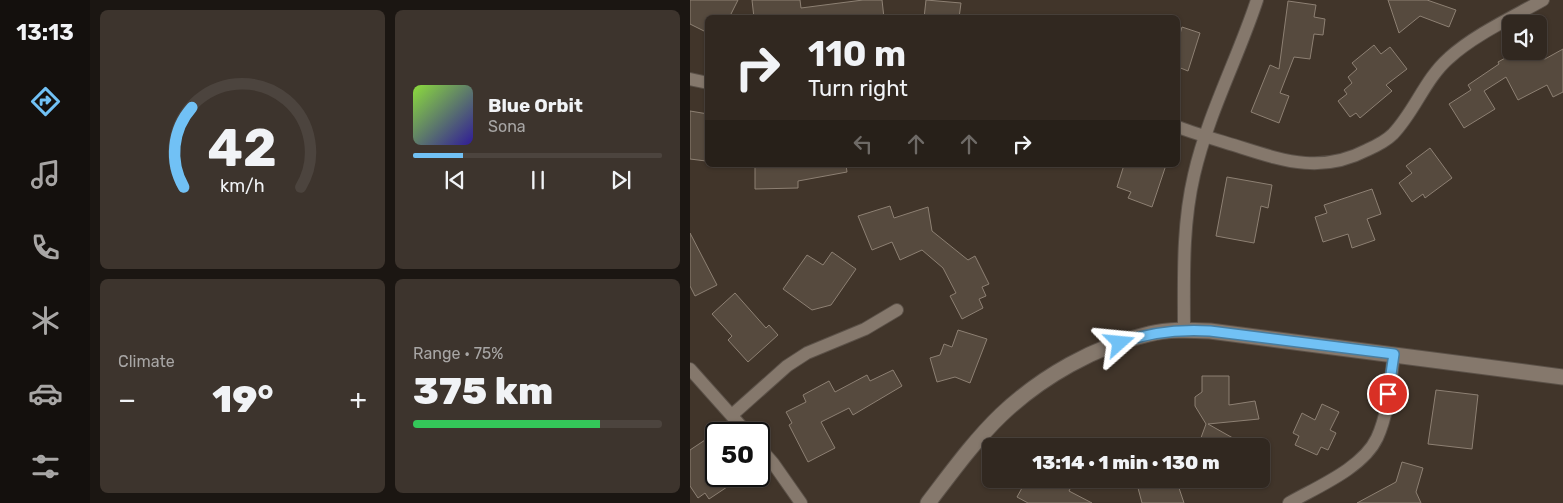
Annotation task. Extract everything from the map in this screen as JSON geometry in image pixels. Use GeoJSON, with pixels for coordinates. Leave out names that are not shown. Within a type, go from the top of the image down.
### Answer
{"type":"FeatureCollection","features":[{"type":"Feature","properties":{"kind":"main road"},"geometry":{"type":"LineString","coordinates":[[928,503],[1000,416],[1022,396],[1048,378],[1086,357],[1130,339],[1150,334],[1184,330],[1220,332],[1563,377]]}},
{"type":"Feature","properties":{"kind":"street"},"geometry":{"type":"LineString","coordinates":[[1184,330],[1184,245],[1186,217],[1193,175],[1204,136],[1258,0]]}},
{"type":"Feature","properties":{"kind":"street"},"geometry":{"type":"LineString","coordinates":[[1180,128],[1282,160],[1308,164],[1341,161],[1377,145],[1392,134],[1412,108],[1427,83],[1449,58],[1462,47],[1543,0]]}},
{"type":"Feature","properties":{"kind":"street"},"geometry":{"type":"LineString","coordinates":[[690,79],[705,82]]}},
{"type":"Feature","properties":{"kind":"street"},"geometry":{"type":"LineString","coordinates":[[732,415],[787,366],[807,353],[865,329],[897,310]]}},
{"type":"Feature","properties":{"kind":"street"},"geometry":{"type":"LineString","coordinates":[[1289,503],[1342,473],[1363,458],[1377,439],[1386,413],[1394,354]]}},
{"type":"Feature","properties":{"kind":"street"},"geometry":{"type":"LineString","coordinates":[[690,369],[738,422]]}},
{"type":"Feature","properties":{"kind":"street"},"geometry":{"type":"LineString","coordinates":[[770,460],[800,503]]}},
{"type":"Feature","properties":{"kind":"building"},"geometry":{"type":"Polygon","coordinates":[[[690,0],[738,0],[730,15],[705,15],[705,32],[690,24],[690,0]]]}},
{"type":"Feature","properties":{"kind":"building"},"geometry":{"type":"Polygon","coordinates":[[[752,0],[800,0],[801,8],[863,0],[882,0],[884,15],[754,15],[752,0]]]}},
{"type":"Feature","properties":{"kind":"building"},"geometry":{"type":"Polygon","coordinates":[[[926,0],[961,3],[959,15],[924,15],[926,0]]]}},
{"type":"Feature","properties":{"kind":"building"},"geometry":{"type":"Polygon","coordinates":[[[1388,0],[1427,0],[1456,10],[1449,27],[1420,16],[1399,33],[1388,0]]]}},
{"type":"Feature","properties":{"kind":"building"},"geometry":{"type":"Polygon","coordinates":[[[1288,1],[1316,5],[1314,17],[1325,19],[1323,35],[1314,34],[1310,59],[1294,57],[1280,93],[1289,96],[1279,123],[1251,112],[1270,65],[1279,69],[1288,1]]]}},
{"type":"Feature","properties":{"kind":"building"},"geometry":{"type":"Polygon","coordinates":[[[1182,27],[1200,33],[1188,71],[1180,68],[1180,34],[1182,27]]]}},
{"type":"Feature","properties":{"kind":"building"},"geometry":{"type":"Polygon","coordinates":[[[1374,45],[1381,54],[1390,47],[1407,69],[1386,85],[1392,91],[1360,118],[1356,113],[1350,117],[1338,101],[1347,94],[1344,90],[1352,83],[1348,77],[1357,69],[1352,63],[1374,45]]]}},
{"type":"Feature","properties":{"kind":"building"},"geometry":{"type":"Polygon","coordinates":[[[1563,49],[1563,92],[1553,97],[1547,85],[1518,100],[1506,77],[1484,91],[1495,109],[1464,128],[1449,104],[1471,90],[1468,85],[1499,64],[1498,62],[1502,60],[1547,60],[1547,58],[1563,49]]]}},
{"type":"Feature","properties":{"kind":"building"},"geometry":{"type":"Polygon","coordinates":[[[690,111],[705,114],[705,161],[690,159],[690,111]]]}},
{"type":"Feature","properties":{"kind":"building"},"geometry":{"type":"Polygon","coordinates":[[[1430,148],[1452,178],[1425,198],[1423,194],[1412,202],[1399,183],[1412,173],[1406,166],[1430,148]]]}},
{"type":"Feature","properties":{"kind":"building"},"geometry":{"type":"Polygon","coordinates":[[[755,167],[846,167],[847,172],[798,181],[798,188],[755,189],[755,167]]]}},
{"type":"Feature","properties":{"kind":"building"},"geometry":{"type":"Polygon","coordinates":[[[1123,167],[1165,167],[1152,207],[1128,198],[1131,192],[1117,187],[1123,167]]]}},
{"type":"Feature","properties":{"kind":"building"},"geometry":{"type":"Polygon","coordinates":[[[1227,177],[1272,185],[1268,208],[1261,206],[1254,243],[1216,236],[1227,177]]]}},
{"type":"Feature","properties":{"kind":"building"},"geometry":{"type":"Polygon","coordinates":[[[1372,189],[1381,214],[1367,219],[1375,240],[1352,248],[1348,234],[1323,242],[1315,217],[1327,213],[1324,205],[1372,189]]]}},
{"type":"Feature","properties":{"kind":"building"},"geometry":{"type":"Polygon","coordinates":[[[890,206],[894,218],[928,207],[932,231],[968,260],[975,256],[989,284],[982,287],[986,296],[979,299],[983,308],[962,319],[950,296],[956,293],[943,268],[922,250],[900,260],[892,242],[872,250],[858,216],[890,206]]]}},
{"type":"Feature","properties":{"kind":"building"},"geometry":{"type":"Polygon","coordinates":[[[690,233],[717,285],[695,296],[690,286],[690,233]]]}},
{"type":"Feature","properties":{"kind":"building"},"geometry":{"type":"Polygon","coordinates":[[[832,252],[856,269],[831,305],[812,310],[783,289],[807,255],[823,265],[832,252]]]}},
{"type":"Feature","properties":{"kind":"building"},"geometry":{"type":"Polygon","coordinates":[[[735,293],[766,328],[769,325],[778,335],[748,362],[728,340],[732,336],[712,314],[735,293]]]}},
{"type":"Feature","properties":{"kind":"building"},"geometry":{"type":"Polygon","coordinates":[[[958,330],[987,339],[970,383],[955,377],[937,382],[930,358],[940,355],[944,344],[952,347],[958,330]]]}},
{"type":"Feature","properties":{"kind":"building"},"geometry":{"type":"Polygon","coordinates":[[[893,370],[902,386],[853,415],[849,408],[821,422],[835,448],[808,462],[789,425],[792,423],[786,412],[806,402],[803,395],[829,381],[835,392],[867,375],[870,381],[893,370]]]}},
{"type":"Feature","properties":{"kind":"building"},"geometry":{"type":"Polygon","coordinates":[[[1202,376],[1229,376],[1229,405],[1255,401],[1259,419],[1208,424],[1233,438],[1201,438],[1206,424],[1195,406],[1195,397],[1202,392],[1202,376]]]}},
{"type":"Feature","properties":{"kind":"building"},"geometry":{"type":"Polygon","coordinates":[[[1436,390],[1478,395],[1472,449],[1428,444],[1436,390]]]}},
{"type":"Feature","properties":{"kind":"building"},"geometry":{"type":"Polygon","coordinates":[[[1322,404],[1339,412],[1330,430],[1336,433],[1328,450],[1321,447],[1317,455],[1295,445],[1299,436],[1293,433],[1302,413],[1315,420],[1322,404]]]}},
{"type":"Feature","properties":{"kind":"building"},"geometry":{"type":"Polygon","coordinates":[[[705,440],[705,487],[727,487],[709,499],[705,493],[698,498],[690,486],[690,450],[705,440]]]}},
{"type":"Feature","properties":{"kind":"building"},"geometry":{"type":"Polygon","coordinates":[[[1402,462],[1423,468],[1416,492],[1421,503],[1357,503],[1396,482],[1402,462]]]}},
{"type":"Feature","properties":{"kind":"building"},"geometry":{"type":"Polygon","coordinates":[[[1022,488],[1070,488],[1069,491],[1092,503],[1028,503],[1017,497],[1022,488]]]}},
{"type":"Feature","properties":{"kind":"building"},"geometry":{"type":"Polygon","coordinates":[[[1138,488],[1179,488],[1184,503],[1142,503],[1138,488]]]}},
{"type":"Feature","properties":{"kind":"route"},"geometry":{"type":"LineString","coordinates":[[1120,343],[1150,334],[1169,331],[1210,331],[1394,354],[1388,394]]}}]}
